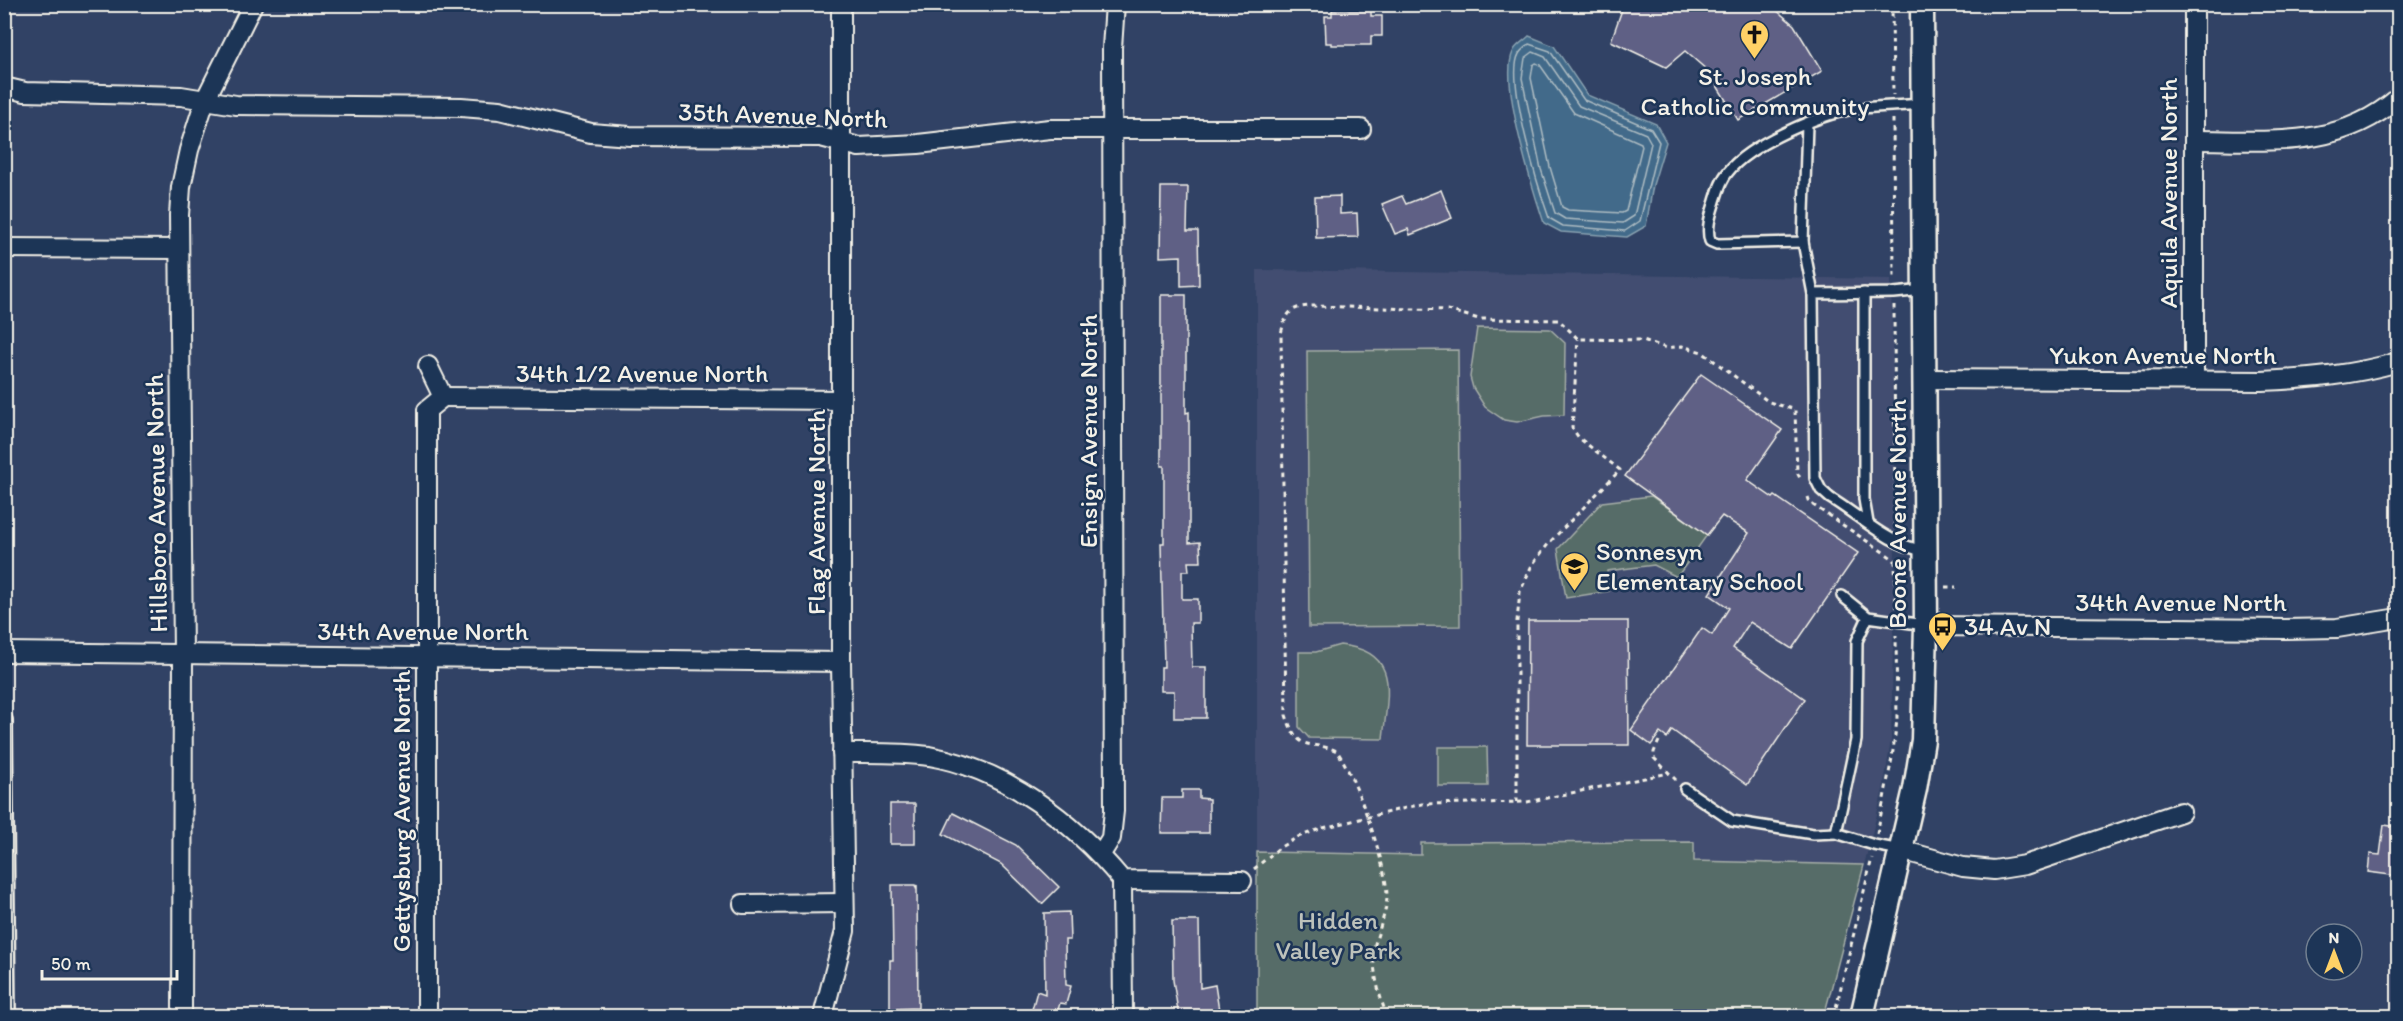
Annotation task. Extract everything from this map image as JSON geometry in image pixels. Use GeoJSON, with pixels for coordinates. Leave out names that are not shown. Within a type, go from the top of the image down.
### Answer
{"type":"FeatureCollection","features":[{"type":"Feature","properties":{"kind":"street","name":"Hillsboro Avenue North"},"geometry":{"type":"LineString","coordinates":[[182,1017],[183,656],[178,249],[181,187],[189,150],[205,100],[253,4]]}},
{"type":"Feature","properties":{"kind":"street","name":"Flag Avenue North"},"geometry":{"type":"LineString","coordinates":[[823,1017],[844,931],[841,662],[841,4]]}},
{"type":"Feature","properties":{"kind":"street","name":"Ensign Avenue North"},"geometry":{"type":"LineString","coordinates":[[1101,854],[1112,838],[1114,810],[1112,48],[1115,4]]}},
{"type":"Feature","properties":{"kind":"street","name":"Boone Avenue North"},"geometry":{"type":"LineString","coordinates":[[1862,1017],[1915,789],[1923,740],[1926,626],[1922,4]]}},
{"type":"Feature","properties":{"kind":"street","name":"Aquila Avenue North"},"geometry":{"type":"LineString","coordinates":[[2193,381],[2194,4]]}},
{"type":"Feature","properties":{"kind":"street","name":"35th Avenue North"},"geometry":{"type":"LineString","coordinates":[[4,87],[25,92],[181,96],[236,105],[500,110],[591,133],[630,136],[821,137],[859,147],[918,144],[1050,129],[1361,129]]}},
{"type":"Feature","properties":{"kind":"street"},"geometry":{"type":"LineString","coordinates":[[2193,140],[2319,137],[2350,128],[2380,114],[2398,98]]}},
{"type":"Feature","properties":{"kind":"street"},"geometry":{"type":"LineString","coordinates":[[4,248],[178,249]]}},
{"type":"Feature","properties":{"kind":"street","name":"Yukon Avenue North"},"geometry":{"type":"LineString","coordinates":[[1925,379],[2193,381],[2317,379],[2369,370],[2398,362]]}},
{"type":"Feature","properties":{"kind":"street"},"geometry":{"type":"LineString","coordinates":[[428,366],[443,396]]}},
{"type":"Feature","properties":{"kind":"street","name":"34th 1/2 Avenue North"},"geometry":{"type":"LineString","coordinates":[[443,396],[841,400]]}},
{"type":"Feature","properties":{"kind":"street","name":"Gettysburg Avenue North"},"geometry":{"type":"LineString","coordinates":[[427,1017],[427,410],[443,396]]}},
{"type":"Feature","properties":{"kind":"street","name":"34th Avenue North"},"geometry":{"type":"LineString","coordinates":[[1926,626],[2306,629],[2337,628],[2398,618]]}},
{"type":"Feature","properties":{"kind":"street","name":"34th Avenue North"},"geometry":{"type":"LineString","coordinates":[[4,652],[183,656],[426,656],[841,662]]}},
{"type":"Feature","properties":{"kind":"street"},"geometry":{"type":"LineString","coordinates":[[842,753],[929,756],[975,769],[1016,789],[1055,814],[1101,854],[1122,880],[1123,1017]]}},
{"type":"Feature","properties":{"kind":"street"},"geometry":{"type":"LineString","coordinates":[[1901,850],[1963,867],[1994,870],[2025,865],[2181,812]]}},
{"type":"Feature","properties":{"kind":"street"},"geometry":{"type":"LineString","coordinates":[[1122,880],[1242,881]]}},
{"type":"Feature","properties":{"kind":"street"},"geometry":{"type":"LineString","coordinates":[[743,904],[844,903]]}},
{"type":"Feature","properties":{"kind":"lane"},"geometry":{"type":"LineString","coordinates":[[1803,242],[1717,244],[1710,242],[1708,235],[1718,189],[1727,172],[1739,160],[1766,142],[1829,115],[1853,109],[1923,104]]}},
{"type":"Feature","properties":{"kind":"lane"},"geometry":{"type":"LineString","coordinates":[[1807,124],[1803,242],[1813,294],[1815,477],[1821,490],[1830,498],[1895,541],[1925,551]]}},
{"type":"Feature","properties":{"kind":"lane"},"geometry":{"type":"LineString","coordinates":[[1813,294],[1894,293],[1924,290]]}},
{"type":"Feature","properties":{"kind":"lane"},"geometry":{"type":"LineString","coordinates":[[1864,293],[1864,499],[1868,523]]}},
{"type":"Feature","properties":{"kind":"lane"},"geometry":{"type":"LineString","coordinates":[[1842,596],[1868,617],[1926,626]]}},
{"type":"Feature","properties":{"kind":"lane"},"geometry":{"type":"LineString","coordinates":[[1836,833],[1856,740],[1857,641],[1868,617]]}},
{"type":"Feature","properties":{"kind":"lane"},"geometry":{"type":"LineString","coordinates":[[4,712],[8,720],[10,1017]]}},
{"type":"Feature","properties":{"kind":"lane"},"geometry":{"type":"LineString","coordinates":[[1685,789],[1732,821],[1813,834],[1836,833],[1874,845],[1901,850]]}},
{"type":"Feature","properties":{"kind":"path"},"geometry":{"type":"LineString","coordinates":[[1834,1017],[1874,845],[1892,758],[1897,720],[1893,4]]}},
{"type":"Feature","properties":{"kind":"path"},"geometry":{"type":"LineString","coordinates":[[1387,1017],[1382,1005],[1374,947],[1386,910],[1387,894],[1382,863],[1351,778],[1337,751],[1311,746],[1299,740],[1290,727],[1286,715],[1281,334],[1291,311],[1300,306],[1447,309],[1479,320],[1559,320],[1578,339],[1643,340],[1666,348],[1682,346],[1702,352],[1768,402],[1795,410],[1797,472],[1802,482]]}},
{"type":"Feature","properties":{"kind":"path"},"geometry":{"type":"LineString","coordinates":[[1517,802],[1517,621],[1520,592],[1532,566],[1550,543],[1620,470],[1578,438],[1572,428],[1578,339]]}},
{"type":"Feature","properties":{"kind":"path"},"geometry":{"type":"LineString","coordinates":[[1806,493],[1810,503],[1895,560]]}},
{"type":"Feature","properties":{"kind":"path"},"geometry":{"type":"LineString","coordinates":[[1659,741],[1654,758],[1685,789]]}},
{"type":"Feature","properties":{"kind":"path"},"geometry":{"type":"LineString","coordinates":[[1242,881],[1279,848],[1298,837],[1422,804],[1517,802],[1670,774]]}},
{"type":"Feature","properties":{"kind":"shaded area","name":"Sonnesyn Elementary School"},"geometry":{"type":"Polygon","coordinates":[[[1257,270],[1891,279],[1895,541],[1891,740],[1883,790],[1864,865],[1257,852],[1257,270]]]}},
{"type":"Feature","properties":{"kind":"green space"},"geometry":{"type":"Polygon","coordinates":[[[1477,328],[1550,329],[1565,343],[1564,415],[1544,416],[1517,422],[1504,420],[1485,407],[1473,388],[1470,377],[1477,328]]]}},
{"type":"Feature","properties":{"kind":"green space"},"geometry":{"type":"Polygon","coordinates":[[[1458,350],[1460,626],[1309,627],[1307,351],[1458,350]]]}},
{"type":"Feature","properties":{"kind":"green space"},"geometry":{"type":"Polygon","coordinates":[[[1651,496],[1707,535],[1677,577],[1654,565],[1607,571],[1609,591],[1566,598],[1558,549],[1602,502],[1651,496]]]}},
{"type":"Feature","properties":{"kind":"green space"},"geometry":{"type":"Polygon","coordinates":[[[1340,645],[1360,649],[1373,656],[1382,666],[1388,692],[1383,739],[1309,738],[1299,727],[1299,652],[1316,652],[1340,645]]]}},
{"type":"Feature","properties":{"kind":"green space"},"geometry":{"type":"Polygon","coordinates":[[[1438,747],[1487,747],[1488,786],[1438,786],[1438,747]]]}},
{"type":"Feature","properties":{"kind":"green space","name":"Hidden Valley Park"},"geometry":{"type":"Polygon","coordinates":[[[1694,842],[1694,861],[1864,865],[1824,1016],[1257,1016],[1257,852],[1421,855],[1421,843],[1694,842]]]}},
{"type":"Feature","properties":{"kind":"water"},"geometry":{"type":"Polygon","coordinates":[[[1529,36],[1554,46],[1587,95],[1656,124],[1666,142],[1653,185],[1646,226],[1627,237],[1561,232],[1544,223],[1519,136],[1510,87],[1513,52],[1529,36]]]}},
{"type":"Feature","properties":{"kind":"building","name":"St. Joseph Catholic Community"},"geometry":{"type":"Polygon","coordinates":[[[1624,4],[1769,4],[1794,25],[1822,71],[1738,120],[1708,71],[1685,51],[1666,67],[1611,41],[1624,4]]]}},
{"type":"Feature","properties":{"kind":"building"},"geometry":{"type":"Polygon","coordinates":[[[1332,10],[1371,10],[1371,16],[1382,16],[1382,36],[1371,36],[1371,45],[1326,43],[1325,16],[1332,16],[1332,10]]]}},
{"type":"Feature","properties":{"kind":"building"},"geometry":{"type":"Polygon","coordinates":[[[1161,187],[1188,187],[1187,231],[1198,231],[1199,285],[1181,286],[1181,256],[1160,257],[1161,187]]]}},
{"type":"Feature","properties":{"kind":"building"},"geometry":{"type":"Polygon","coordinates":[[[1441,190],[1452,218],[1410,235],[1408,229],[1395,234],[1382,204],[1402,196],[1406,204],[1441,190]]]}},
{"type":"Feature","properties":{"kind":"building"},"geometry":{"type":"Polygon","coordinates":[[[1340,196],[1340,214],[1357,213],[1358,237],[1316,238],[1315,197],[1340,196]]]}},
{"type":"Feature","properties":{"kind":"building"},"geometry":{"type":"Polygon","coordinates":[[[1161,295],[1186,295],[1189,543],[1200,542],[1201,562],[1188,562],[1189,571],[1182,571],[1182,599],[1198,599],[1198,623],[1191,623],[1192,667],[1206,667],[1206,718],[1174,718],[1174,691],[1161,691],[1161,667],[1164,667],[1161,543],[1164,543],[1164,466],[1161,466],[1161,295]]]}},
{"type":"Feature","properties":{"kind":"building"},"geometry":{"type":"Polygon","coordinates":[[[1701,374],[1782,430],[1747,480],[1773,498],[1775,496],[1858,553],[1792,649],[1750,622],[1733,648],[1805,699],[1747,785],[1672,730],[1667,738],[1660,733],[1651,745],[1631,730],[1702,628],[1712,635],[1729,608],[1709,594],[1749,533],[1722,516],[1707,535],[1625,476],[1701,374]]]}},
{"type":"Feature","properties":{"kind":"building"},"geometry":{"type":"Polygon","coordinates":[[[1528,621],[1628,621],[1629,745],[1527,745],[1528,621]]]}},
{"type":"Feature","properties":{"kind":"building"},"geometry":{"type":"Polygon","coordinates":[[[1182,790],[1199,790],[1199,798],[1209,799],[1209,833],[1161,833],[1162,798],[1182,798],[1182,790]]]}},
{"type":"Feature","properties":{"kind":"building"},"geometry":{"type":"Polygon","coordinates":[[[890,804],[915,804],[915,844],[890,844],[890,804]]]}},
{"type":"Feature","properties":{"kind":"building"},"geometry":{"type":"Polygon","coordinates":[[[953,813],[1016,845],[1059,887],[1042,904],[1001,864],[943,834],[953,813]]]}},
{"type":"Feature","properties":{"kind":"building"},"geometry":{"type":"Polygon","coordinates":[[[2384,825],[2398,827],[2398,876],[2368,872],[2370,854],[2380,855],[2384,825]]]}},
{"type":"Feature","properties":{"kind":"building"},"geometry":{"type":"Polygon","coordinates":[[[892,885],[915,885],[916,888],[917,885],[918,1008],[890,1009],[890,960],[893,960],[892,885]]]}},
{"type":"Feature","properties":{"kind":"building"},"geometry":{"type":"Polygon","coordinates":[[[1069,912],[1070,940],[1065,940],[1066,985],[1071,986],[1066,1004],[1060,1003],[1056,1017],[1030,1017],[1037,991],[1045,994],[1044,913],[1069,912]]]}},
{"type":"Feature","properties":{"kind":"building"},"geometry":{"type":"Polygon","coordinates":[[[1172,921],[1199,921],[1200,988],[1215,985],[1220,1017],[1195,1017],[1194,1014],[1179,1017],[1173,980],[1172,921]]]}},
{"type":"Feature","properties":{"kind":"place","name":"St. Joseph Catholic Community"},"geometry":{"type":"Point","coordinates":[1755,60]}},
{"type":"Feature","properties":{"kind":"place","name":"Sonnesyn Elementary School"},"geometry":{"type":"Point","coordinates":[1575,592]}},
{"type":"Feature","properties":{"kind":"place","name":"34 Av N"},"geometry":{"type":"Point","coordinates":[1943,652]}}]}
